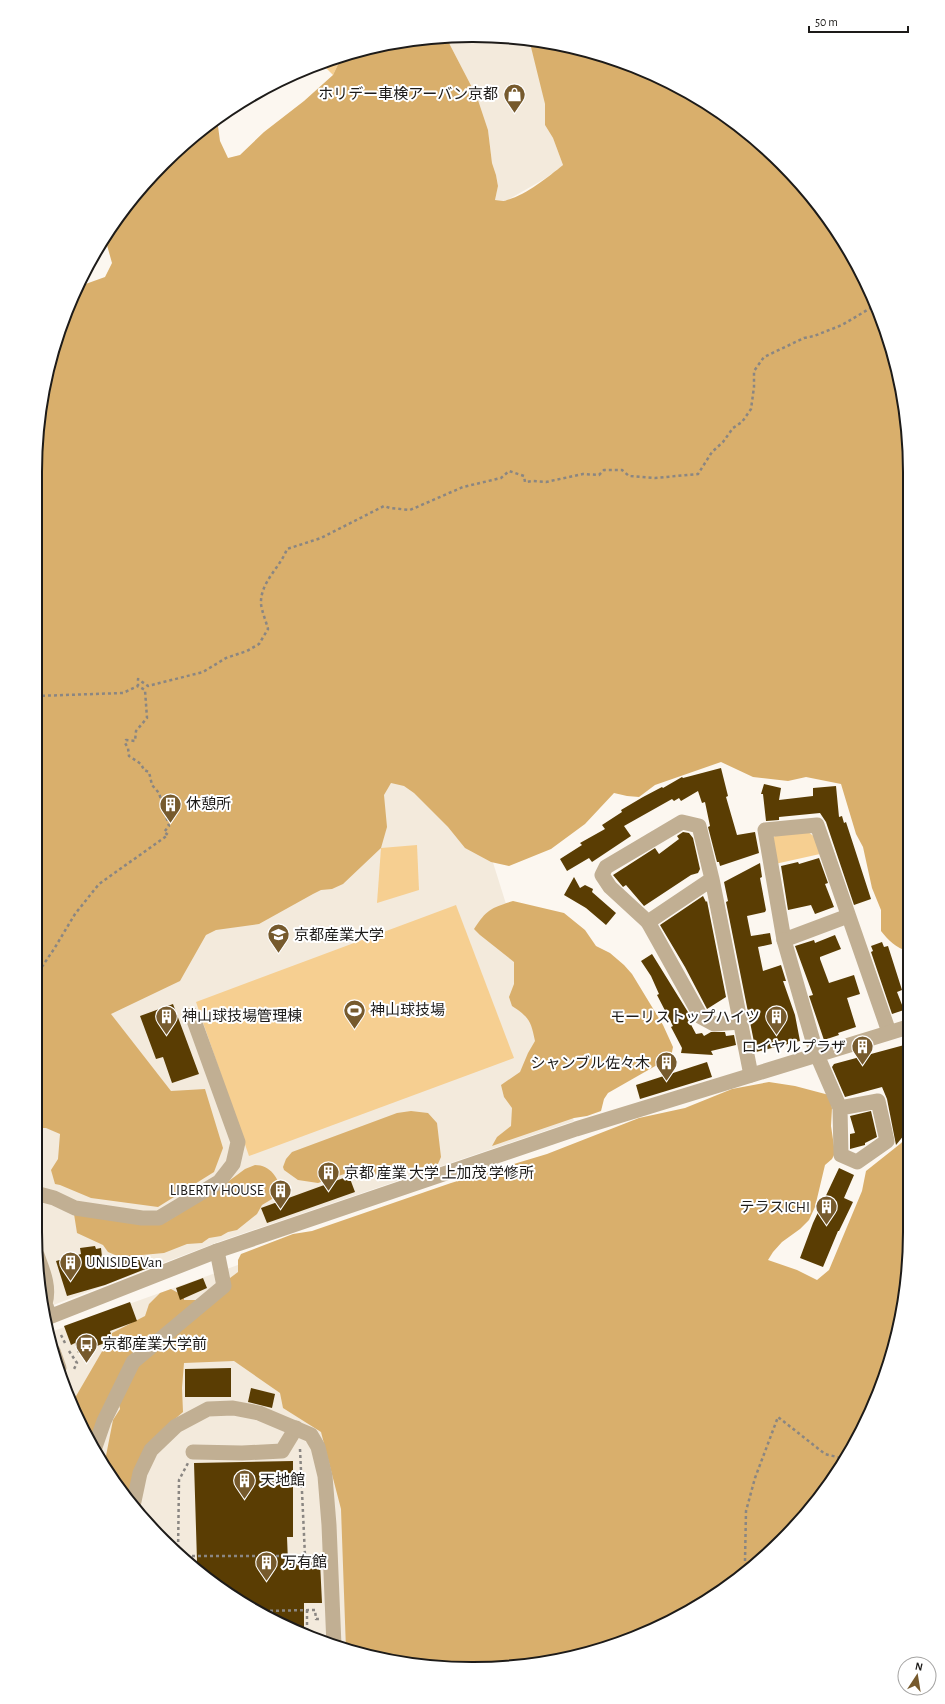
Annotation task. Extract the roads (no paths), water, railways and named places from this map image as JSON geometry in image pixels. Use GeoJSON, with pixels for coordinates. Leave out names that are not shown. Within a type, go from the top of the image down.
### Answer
{"type":"FeatureCollection","features":[{"type":"Feature","properties":{"kind":"street"},"geometry":{"type":"LineString","coordinates":[[740,1022],[714,1024],[701,1017],[648,922],[610,887],[602,874],[606,867],[682,822],[699,826],[712,879],[751,1075]]}},
{"type":"Feature","properties":{"kind":"street"},"geometry":{"type":"LineString","coordinates":[[840,1108],[817,1055],[784,940],[765,830],[817,825],[889,1032]]}},
{"type":"Feature","properties":{"kind":"street"},"geometry":{"type":"LineString","coordinates":[[648,922],[712,879]]}},
{"type":"Feature","properties":{"kind":"street"},"geometry":{"type":"LineString","coordinates":[[784,940],[848,916]]}},
{"type":"Feature","properties":{"kind":"street"},"geometry":{"type":"LineString","coordinates":[[42,1195],[54,1198],[75,1208],[142,1218],[159,1218],[219,1182],[234,1164],[238,1142],[192,1015]]}},
{"type":"Feature","properties":{"kind":"street"},"geometry":{"type":"LineString","coordinates":[[49,1309],[576,1129],[903,1028]]}},
{"type":"Feature","properties":{"kind":"street"},"geometry":{"type":"LineString","coordinates":[[97,1442],[104,1421],[134,1362],[224,1286],[217,1251]]}},
{"type":"Feature","properties":{"kind":"street"},"geometry":{"type":"LineString","coordinates":[[45,1279],[47,1297]]}},
{"type":"Feature","properties":{"kind":"street"},"geometry":{"type":"LineString","coordinates":[[135,1498],[140,1473],[152,1450],[176,1426],[208,1409],[234,1408],[259,1413],[293,1433],[311,1435],[318,1447],[325,1476],[329,1525],[334,1639]]}},
{"type":"Feature","properties":{"kind":"street"},"geometry":{"type":"LineString","coordinates":[[193,1452],[242,1453],[282,1451],[293,1433]]}},
{"type":"Feature","properties":{"kind":"place","name":"ホリデー車検アーバン京都"},"geometry":{"type":"Point","coordinates":[514,114]}},
{"type":"Feature","properties":{"kind":"place","name":"休憩所"},"geometry":{"type":"Point","coordinates":[170,824]}},
{"type":"Feature","properties":{"kind":"place","name":"京都産業大学"},"geometry":{"type":"Point","coordinates":[279,954]}},
{"type":"Feature","properties":{"kind":"place","name":"神山球技場"},"geometry":{"type":"Point","coordinates":[355,1030]}},
{"type":"Feature","properties":{"kind":"place","name":"神山球技場管理棟"},"geometry":{"type":"Point","coordinates":[166,1036]}},
{"type":"Feature","properties":{"kind":"place","name":"モーリストップハイツ"},"geometry":{"type":"Point","coordinates":[776,1036]}},
{"type":"Feature","properties":{"kind":"place","name":"ロイヤルプラザ"},"geometry":{"type":"Point","coordinates":[862,1066]}},
{"type":"Feature","properties":{"kind":"place","name":"シャンブル佐々木"},"geometry":{"type":"Point","coordinates":[666,1082]}},
{"type":"Feature","properties":{"kind":"place","name":"京都 産業 大学 上加茂 学修所"},"geometry":{"type":"Point","coordinates":[328,1192]}},
{"type":"Feature","properties":{"kind":"place","name":"LIBERTY HOUSE"},"geometry":{"type":"Point","coordinates":[280,1210]}},
{"type":"Feature","properties":{"kind":"place","name":"テラスICHI"},"geometry":{"type":"Point","coordinates":[826,1226]}},
{"type":"Feature","properties":{"kind":"place","name":"UNISIDE Van"},"geometry":{"type":"Point","coordinates":[70,1282]}},
{"type":"Feature","properties":{"kind":"place","name":"京都産業大学前"},"geometry":{"type":"Point","coordinates":[86,1364]}},
{"type":"Feature","properties":{"kind":"place","name":"天地館"},"geometry":{"type":"Point","coordinates":[244,1500]}},
{"type":"Feature","properties":{"kind":"place","name":"万有館"},"geometry":{"type":"Point","coordinates":[267,1582]}}]}
